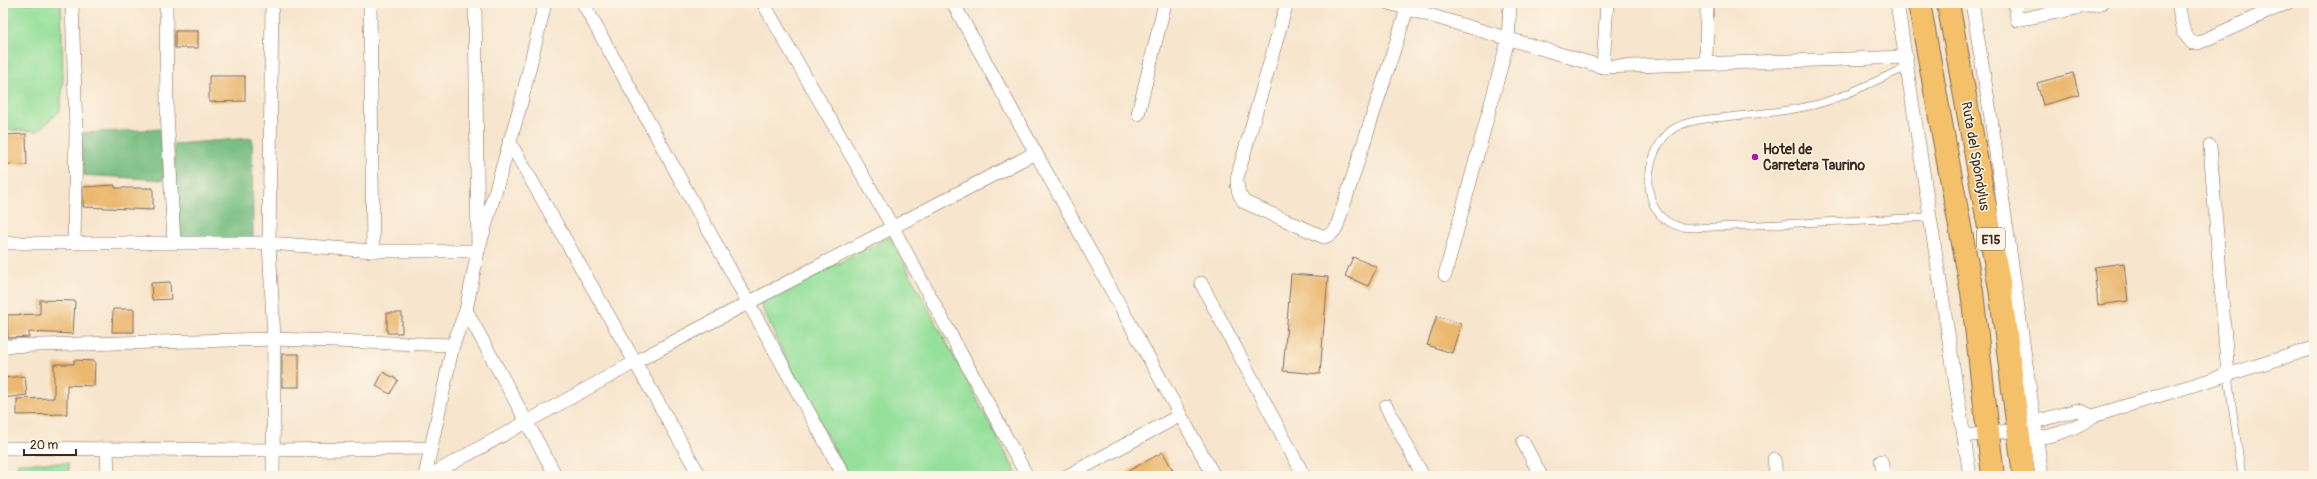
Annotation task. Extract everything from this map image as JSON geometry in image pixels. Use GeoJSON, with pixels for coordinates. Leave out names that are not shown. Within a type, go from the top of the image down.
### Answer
{"type":"FeatureCollection","features":[{"type":"Feature","properties":{"kind":"highway","name":"Ruta del Spóndylus"},"geometry":{"type":"LineString","coordinates":[[1919,3],[1972,292],[1992,476]]}},
{"type":"Feature","properties":{"kind":"highway","name":"Ruta del Spóndylus"},"geometry":{"type":"LineString","coordinates":[[1948,3],[2026,426],[2024,476]]}},
{"type":"Feature","properties":{"kind":"street"},"geometry":{"type":"LineString","coordinates":[[72,3],[76,131],[74,243]]}},
{"type":"Feature","properties":{"kind":"street"},"geometry":{"type":"LineString","coordinates":[[166,3],[167,112],[174,242]]}},
{"type":"Feature","properties":{"kind":"street"},"geometry":{"type":"LineString","coordinates":[[272,3],[269,243],[274,339],[273,476]]}},
{"type":"Feature","properties":{"kind":"street"},"geometry":{"type":"LineString","coordinates":[[370,3],[373,251]]}},
{"type":"Feature","properties":{"kind":"street"},"geometry":{"type":"LineString","coordinates":[[475,3],[478,251]]}},
{"type":"Feature","properties":{"kind":"street"},"geometry":{"type":"LineString","coordinates":[[425,476],[453,345],[466,310],[478,251],[521,102],[545,3]]}},
{"type":"Feature","properties":{"kind":"street"},"geometry":{"type":"LineString","coordinates":[[583,3],[844,476]]}},
{"type":"Feature","properties":{"kind":"street"},"geometry":{"type":"LineString","coordinates":[[763,3],[892,226],[1027,476]]}},
{"type":"Feature","properties":{"kind":"street"},"geometry":{"type":"LineString","coordinates":[[953,3],[1179,416],[1214,476]]}},
{"type":"Feature","properties":{"kind":"street"},"geometry":{"type":"LineString","coordinates":[[1138,114],[1165,3]]}},
{"type":"Feature","properties":{"kind":"street"},"geometry":{"type":"LineString","coordinates":[[1287,3],[1237,178],[1237,187],[1239,195],[1244,202],[1324,237],[1331,234],[1336,229],[1408,6]]}},
{"type":"Feature","properties":{"kind":"street"},"geometry":{"type":"LineString","coordinates":[[1389,3],[1408,6],[1508,40],[1603,67],[1706,63],[1907,62]]}},
{"type":"Feature","properties":{"kind":"street"},"geometry":{"type":"LineString","coordinates":[[1444,274],[1508,40],[1510,3]]}},
{"type":"Feature","properties":{"kind":"street"},"geometry":{"type":"LineString","coordinates":[[1603,67],[1607,3]]}},
{"type":"Feature","properties":{"kind":"street"},"geometry":{"type":"LineString","coordinates":[[1706,63],[1707,3]]}},
{"type":"Feature","properties":{"kind":"street"},"geometry":{"type":"LineString","coordinates":[[1897,3],[1970,476]]}},
{"type":"Feature","properties":{"kind":"street"},"geometry":{"type":"LineString","coordinates":[[1972,3],[1991,118],[2026,426],[2038,438],[2042,476]]}},
{"type":"Feature","properties":{"kind":"street"},"geometry":{"type":"LineString","coordinates":[[2015,3],[2017,20],[2102,3]]}},
{"type":"Feature","properties":{"kind":"street"},"geometry":{"type":"LineString","coordinates":[[2178,3],[2184,34],[2192,43],[2198,43],[2287,3]]}},
{"type":"Feature","properties":{"kind":"street"},"geometry":{"type":"LineString","coordinates":[[509,141],[700,476]]}},
{"type":"Feature","properties":{"kind":"street"},"geometry":{"type":"LineString","coordinates":[[2210,146],[2228,376]]}},
{"type":"Feature","properties":{"kind":"street"},"geometry":{"type":"LineString","coordinates":[[429,476],[636,362],[1035,152]]}},
{"type":"Feature","properties":{"kind":"street"},"geometry":{"type":"LineString","coordinates":[[3,243],[269,243],[373,251],[478,251]]}},
{"type":"Feature","properties":{"kind":"street"},"geometry":{"type":"LineString","coordinates":[[1201,283],[1304,476]]}},
{"type":"Feature","properties":{"kind":"street"},"geometry":{"type":"LineString","coordinates":[[466,310],[556,476]]}},
{"type":"Feature","properties":{"kind":"street"},"geometry":{"type":"LineString","coordinates":[[3,346],[274,339],[453,345]]}},
{"type":"Feature","properties":{"kind":"street"},"geometry":{"type":"LineString","coordinates":[[2038,438],[2081,425],[2093,416],[2228,376],[2314,348]]}},
{"type":"Feature","properties":{"kind":"street"},"geometry":{"type":"LineString","coordinates":[[1386,406],[1423,476]]}},
{"type":"Feature","properties":{"kind":"street"},"geometry":{"type":"LineString","coordinates":[[1964,436],[2026,426],[2077,410],[2093,416]]}},
{"type":"Feature","properties":{"kind":"street"},"geometry":{"type":"LineString","coordinates":[[1066,476],[1179,416]]}},
{"type":"Feature","properties":{"kind":"street"},"geometry":{"type":"LineString","coordinates":[[2026,426],[2038,438]]}},
{"type":"Feature","properties":{"kind":"street"},"geometry":{"type":"LineString","coordinates":[[1523,442],[1541,476]]}},
{"type":"Feature","properties":{"kind":"street"},"geometry":{"type":"LineString","coordinates":[[3,448],[272,450],[431,448]]}},
{"type":"Feature","properties":{"kind":"street"},"geometry":{"type":"LineString","coordinates":[[106,449],[108,476]]}},
{"type":"Feature","properties":{"kind":"street"},"geometry":{"type":"LineString","coordinates":[[1774,459],[1776,476]]}},
{"type":"Feature","properties":{"kind":"street"},"geometry":{"type":"LineString","coordinates":[[1881,461],[1884,476]]}},
{"type":"Feature","properties":{"kind":"lane"},"geometry":{"type":"LineString","coordinates":[[1907,62],[1845,95],[1814,105],[1699,120],[1681,124],[1669,132],[1655,149],[1648,180],[1651,197],[1660,215],[1677,226],[1693,228],[1931,217]]}},
{"type":"Feature","properties":{"kind":"lane"},"geometry":{"type":"LineString","coordinates":[[2228,376],[2242,476]]}},
{"type":"Feature","properties":{"kind":"green space"},"geometry":{"type":"Polygon","coordinates":[[[3,3],[61,3],[63,82],[60,111],[38,131],[3,130],[3,3]]]}},
{"type":"Feature","properties":{"kind":"green space"},"geometry":{"type":"Polygon","coordinates":[[[165,129],[163,180],[84,175],[80,133],[165,129]]]}},
{"type":"Feature","properties":{"kind":"green space"},"geometry":{"type":"Polygon","coordinates":[[[252,138],[253,244],[176,241],[174,144],[252,138]]]}},
{"type":"Feature","properties":{"kind":"green space"},"geometry":{"type":"Polygon","coordinates":[[[890,237],[1018,476],[849,476],[790,368],[760,303],[890,237]]]}},
{"type":"Feature","properties":{"kind":"green space"},"geometry":{"type":"Polygon","coordinates":[[[18,463],[68,463],[69,476],[17,476],[18,463]]]}},
{"type":"Feature","properties":{"kind":"building"},"geometry":{"type":"Polygon","coordinates":[[[175,31],[198,31],[198,48],[175,48],[175,31]]]}},
{"type":"Feature","properties":{"kind":"building"},"geometry":{"type":"Polygon","coordinates":[[[2073,73],[2079,95],[2043,105],[2037,83],[2073,73]]]}},
{"type":"Feature","properties":{"kind":"building"},"geometry":{"type":"Polygon","coordinates":[[[209,76],[245,76],[245,101],[209,102],[209,76]]]}},
{"type":"Feature","properties":{"kind":"building"},"geometry":{"type":"Polygon","coordinates":[[[26,134],[27,165],[6,164],[6,135],[26,134]]]}},
{"type":"Feature","properties":{"kind":"building"},"geometry":{"type":"Polygon","coordinates":[[[115,185],[115,188],[153,188],[153,210],[83,207],[83,187],[115,185]]]}},
{"type":"Feature","properties":{"kind":"building"},"geometry":{"type":"Polygon","coordinates":[[[1353,257],[1377,267],[1368,286],[1345,276],[1353,257]]]}},
{"type":"Feature","properties":{"kind":"building"},"geometry":{"type":"Polygon","coordinates":[[[2124,263],[2128,301],[2098,305],[2094,267],[2124,263]]]}},
{"type":"Feature","properties":{"kind":"building"},"geometry":{"type":"Polygon","coordinates":[[[1291,274],[1328,277],[1320,374],[1283,371],[1291,274]]]}},
{"type":"Feature","properties":{"kind":"building"},"geometry":{"type":"Polygon","coordinates":[[[170,282],[171,299],[152,300],[151,283],[170,282]]]}},
{"type":"Feature","properties":{"kind":"building"},"geometry":{"type":"Polygon","coordinates":[[[40,300],[75,301],[73,334],[29,332],[29,337],[8,338],[7,315],[40,314],[40,300]]]}},
{"type":"Feature","properties":{"kind":"building"},"geometry":{"type":"Polygon","coordinates":[[[113,309],[134,309],[134,332],[112,332],[113,309]]]}},
{"type":"Feature","properties":{"kind":"building"},"geometry":{"type":"Polygon","coordinates":[[[387,313],[402,313],[402,333],[387,333],[387,313]]]}},
{"type":"Feature","properties":{"kind":"building"},"geometry":{"type":"Polygon","coordinates":[[[1437,316],[1461,324],[1452,353],[1427,345],[1437,316]]]}},
{"type":"Feature","properties":{"kind":"building"},"geometry":{"type":"Polygon","coordinates":[[[282,354],[299,354],[299,387],[282,387],[282,354]]]}},
{"type":"Feature","properties":{"kind":"building"},"geometry":{"type":"Polygon","coordinates":[[[74,360],[95,361],[94,386],[67,385],[67,414],[17,415],[17,399],[54,398],[54,364],[74,364],[74,360]]]}},
{"type":"Feature","properties":{"kind":"building"},"geometry":{"type":"Polygon","coordinates":[[[383,372],[398,380],[390,394],[376,386],[383,372]]]}},
{"type":"Feature","properties":{"kind":"building"},"geometry":{"type":"Polygon","coordinates":[[[25,376],[27,395],[3,398],[3,378],[25,376]]]}},
{"type":"Feature","properties":{"kind":"building"},"geometry":{"type":"Polygon","coordinates":[[[1163,452],[1176,476],[1119,476],[1163,452]]]}},
{"type":"Feature","properties":{"kind":"place","name":"Hotel de Carretera Taurino"},"geometry":{"type":"Point","coordinates":[1755,157]}}]}
